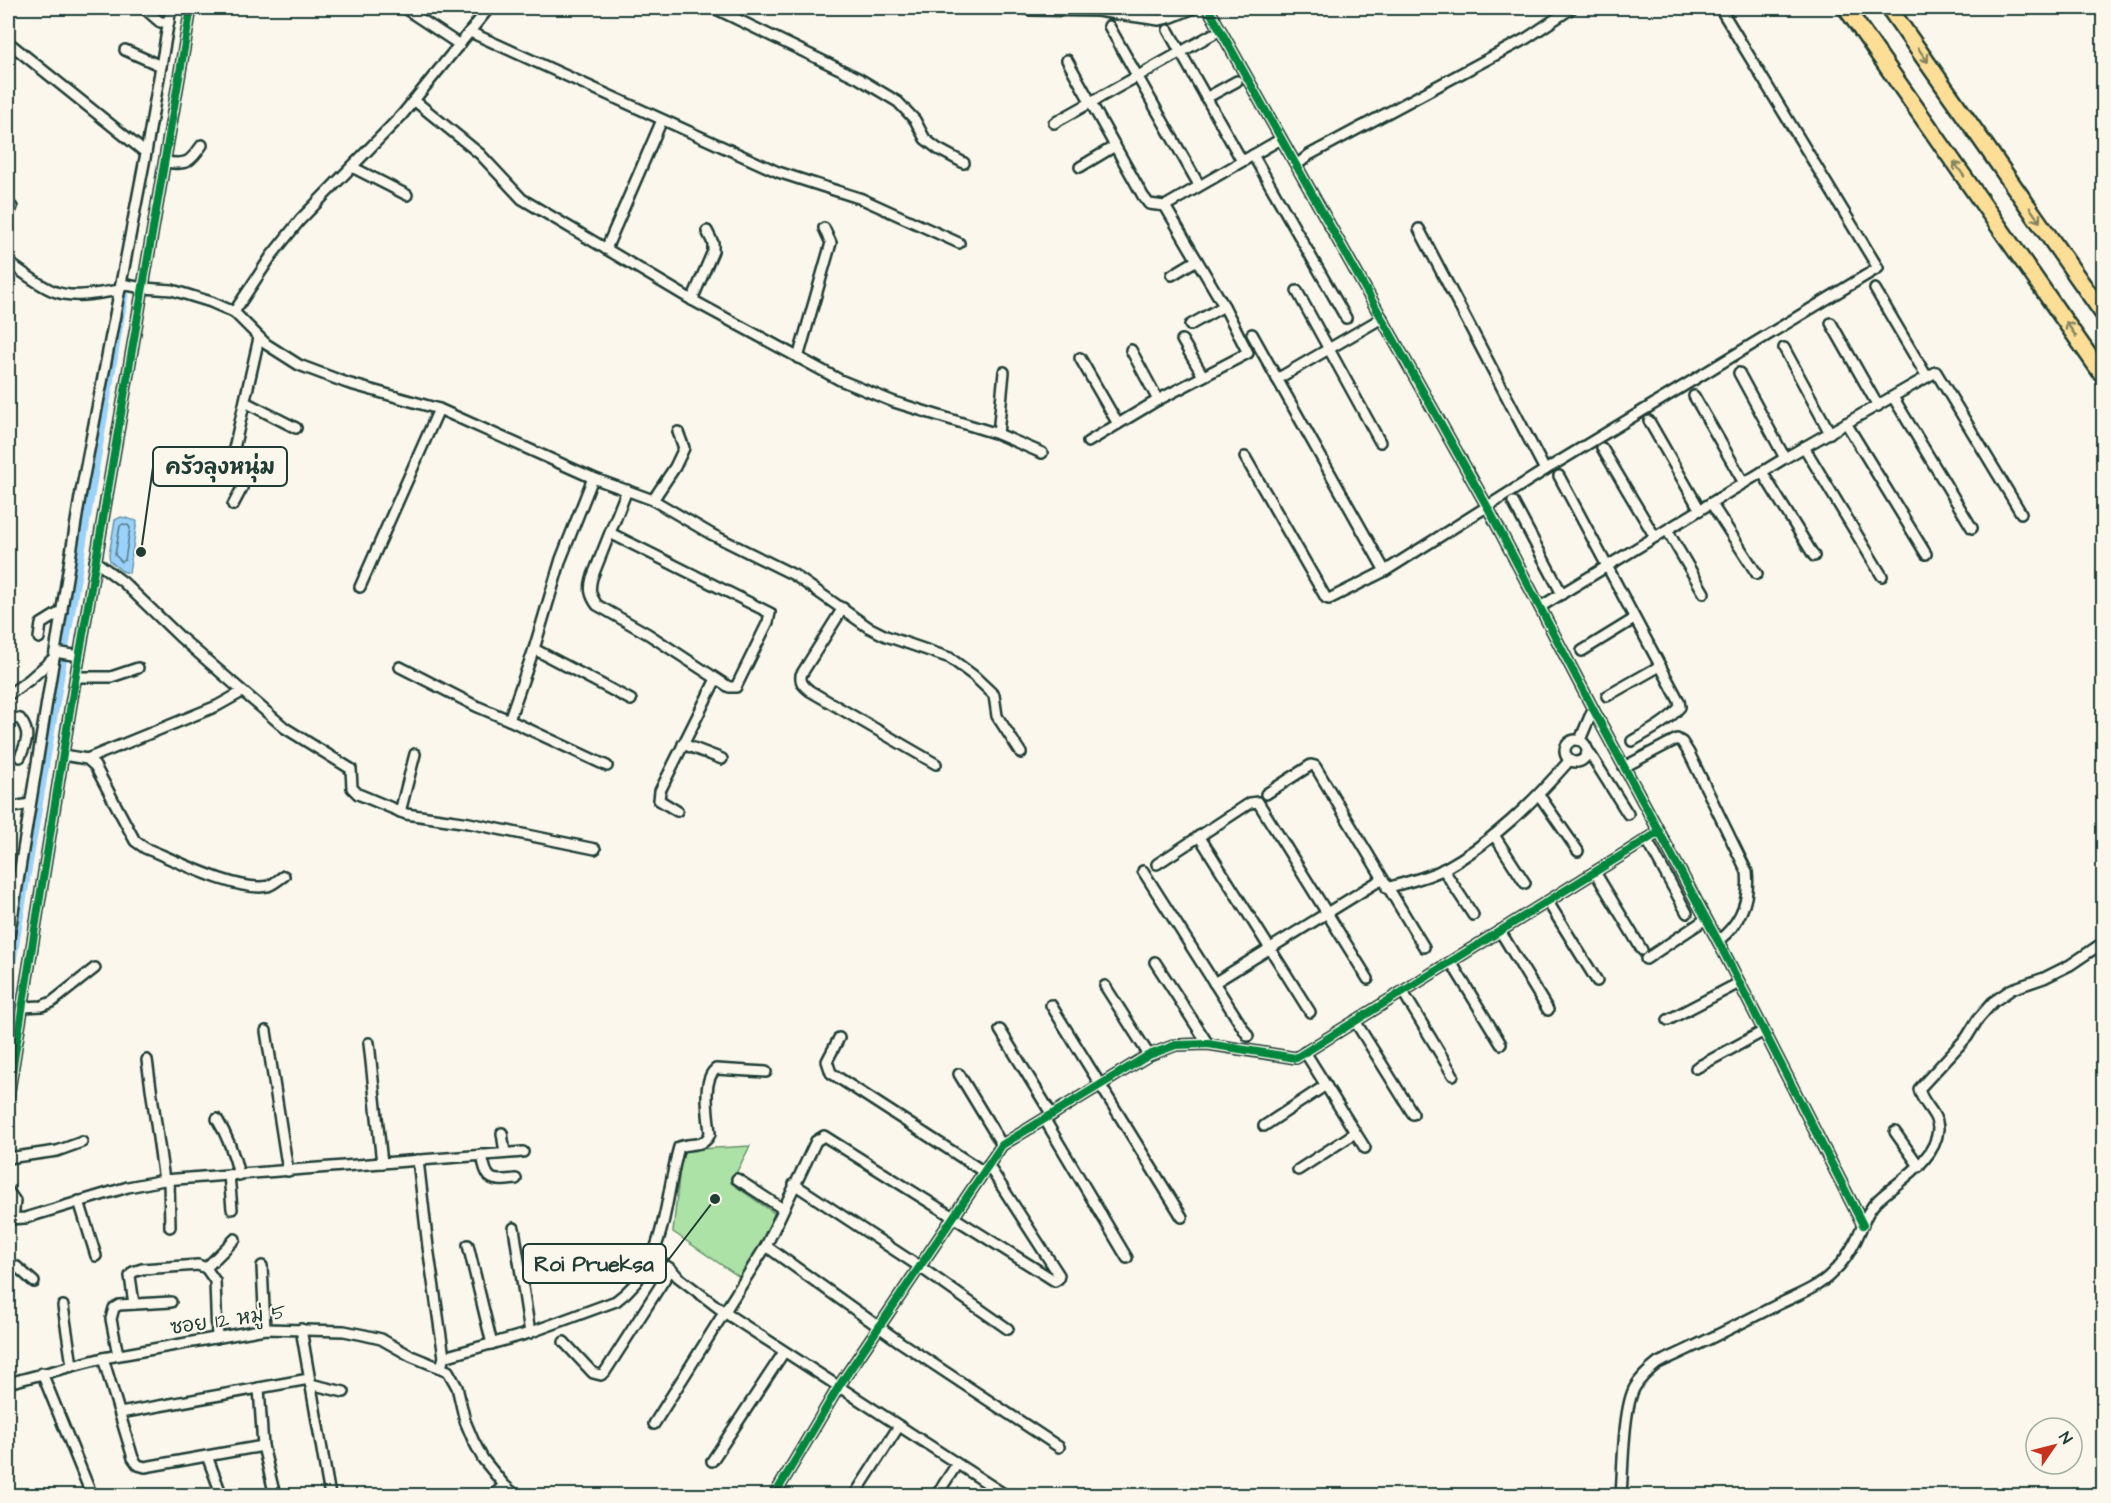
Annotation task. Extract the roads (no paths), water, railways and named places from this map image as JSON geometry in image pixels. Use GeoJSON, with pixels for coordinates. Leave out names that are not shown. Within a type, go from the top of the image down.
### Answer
{"type":"FeatureCollection","features":[{"type":"Feature","properties":{"kind":"highway"},"geometry":{"type":"LineString","coordinates":[[1846,8],[2103,377]]}},
{"type":"Feature","properties":{"kind":"highway"},"geometry":{"type":"LineString","coordinates":[[1889,8],[2103,315]]}},
{"type":"Feature","properties":{"kind":"street"},"geometry":{"type":"LineString","coordinates":[[144,8],[160,22],[169,22]]}},
{"type":"Feature","properties":{"kind":"street"},"geometry":{"type":"LineString","coordinates":[[8,943],[11,904],[57,654],[80,497],[122,286],[171,8]]}},
{"type":"Feature","properties":{"kind":"street"},"geometry":{"type":"LineString","coordinates":[[8,1097],[76,677],[76,655],[96,561],[141,288],[192,8]]}},
{"type":"Feature","properties":{"kind":"street"},"geometry":{"type":"LineString","coordinates":[[404,8],[460,45]]}},
{"type":"Feature","properties":{"kind":"street"},"geometry":{"type":"LineString","coordinates":[[234,312],[272,255],[300,220],[415,101],[489,8]]}},
{"type":"Feature","properties":{"kind":"street"},"geometry":{"type":"LineString","coordinates":[[714,8],[858,78],[898,102],[915,120],[925,139],[964,163]]}},
{"type":"Feature","properties":{"kind":"street"},"geometry":{"type":"LineString","coordinates":[[1023,8],[1097,11],[1158,20],[1194,8]]}},
{"type":"Feature","properties":{"kind":"street"},"geometry":{"type":"LineString","coordinates":[[1208,8],[1487,506],[1718,941],[1863,1225]]}},
{"type":"Feature","properties":{"kind":"street"},"geometry":{"type":"LineString","coordinates":[[1297,165],[1309,155],[1527,38],[1572,8]]}},
{"type":"Feature","properties":{"kind":"street"},"geometry":{"type":"LineString","coordinates":[[1245,457],[1326,598],[1332,598],[1385,571],[1545,470],[1878,268],[1720,8]]}},
{"type":"Feature","properties":{"kind":"street"},"geometry":{"type":"LineString","coordinates":[[1109,26],[1199,185]]}},
{"type":"Feature","properties":{"kind":"street"},"geometry":{"type":"LineString","coordinates":[[1168,30],[1242,161]]}},
{"type":"Feature","properties":{"kind":"street"},"geometry":{"type":"LineString","coordinates":[[470,32],[778,172],[862,199],[959,243]]}},
{"type":"Feature","properties":{"kind":"street"},"geometry":{"type":"LineString","coordinates":[[1054,123],[1213,34]]}},
{"type":"Feature","properties":{"kind":"street"},"geometry":{"type":"LineString","coordinates":[[8,42],[146,153]]}},
{"type":"Feature","properties":{"kind":"street"},"geometry":{"type":"LineString","coordinates":[[125,50],[161,66]]}},
{"type":"Feature","properties":{"kind":"street"},"geometry":{"type":"LineString","coordinates":[[1067,60],[1149,204],[1165,206],[1281,139]]}},
{"type":"Feature","properties":{"kind":"street"},"geometry":{"type":"LineString","coordinates":[[1206,98],[1237,81]]}},
{"type":"Feature","properties":{"kind":"street"},"geometry":{"type":"LineString","coordinates":[[415,101],[480,154],[522,199],[692,300],[866,392],[998,434],[1042,453]]}},
{"type":"Feature","properties":{"kind":"street"},"geometry":{"type":"LineString","coordinates":[[606,249],[662,120]]}},
{"type":"Feature","properties":{"kind":"street"},"geometry":{"type":"LineString","coordinates":[[165,162],[188,162],[202,145]]}},
{"type":"Feature","properties":{"kind":"street"},"geometry":{"type":"LineString","coordinates":[[1080,166],[1115,146]]}},
{"type":"Feature","properties":{"kind":"street"},"geometry":{"type":"LineString","coordinates":[[1253,155],[1346,318]]}},
{"type":"Feature","properties":{"kind":"street"},"geometry":{"type":"LineString","coordinates":[[352,167],[406,195]]}},
{"type":"Feature","properties":{"kind":"street"},"geometry":{"type":"LineString","coordinates":[[1088,442],[1158,400],[1248,353],[1224,306],[1165,206]]}},
{"type":"Feature","properties":{"kind":"street"},"geometry":{"type":"LineString","coordinates":[[798,358],[831,243],[824,228]]}},
{"type":"Feature","properties":{"kind":"street"},"geometry":{"type":"LineString","coordinates":[[1419,229],[1545,470]]}},
{"type":"Feature","properties":{"kind":"street"},"geometry":{"type":"LineString","coordinates":[[692,300],[713,251],[713,243],[707,231]]}},
{"type":"Feature","properties":{"kind":"street"},"geometry":{"type":"LineString","coordinates":[[1172,275],[1197,260]]}},
{"type":"Feature","properties":{"kind":"street"},"geometry":{"type":"LineString","coordinates":[[8,262],[51,290],[68,295],[86,295],[122,286],[172,290],[211,302],[234,312],[259,338],[299,365],[348,383],[439,409],[593,478],[653,500],[711,534],[794,575],[868,627],[886,636],[950,658],[994,695],[997,716],[1021,753]]}},
{"type":"Feature","properties":{"kind":"street"},"geometry":{"type":"LineString","coordinates":[[1875,289],[1927,377]]}},
{"type":"Feature","properties":{"kind":"street"},"geometry":{"type":"LineString","coordinates":[[1297,291],[1380,442]]}},
{"type":"Feature","properties":{"kind":"street"},"geometry":{"type":"LineString","coordinates":[[1190,325],[1224,306]]}},
{"type":"Feature","properties":{"kind":"street"},"geometry":{"type":"LineString","coordinates":[[1277,379],[1382,318]]}},
{"type":"Feature","properties":{"kind":"street"},"geometry":{"type":"LineString","coordinates":[[1831,323],[1878,406]]}},
{"type":"Feature","properties":{"kind":"street"},"geometry":{"type":"LineString","coordinates":[[1252,334],[1385,571]]}},
{"type":"Feature","properties":{"kind":"street"},"geometry":{"type":"LineString","coordinates":[[233,505],[242,488],[231,462],[259,338]]}},
{"type":"Feature","properties":{"kind":"street"},"geometry":{"type":"LineString","coordinates":[[1182,340],[1203,376]]}},
{"type":"Feature","properties":{"kind":"street"},"geometry":{"type":"LineString","coordinates":[[1784,348],[1830,433]]}},
{"type":"Feature","properties":{"kind":"street"},"geometry":{"type":"LineString","coordinates":[[1131,350],[1158,400]]}},
{"type":"Feature","properties":{"kind":"street"},"geometry":{"type":"LineString","coordinates":[[1080,358],[1118,424]]}},
{"type":"Feature","properties":{"kind":"street"},"geometry":{"type":"LineString","coordinates":[[998,434],[1004,372]]}},
{"type":"Feature","properties":{"kind":"street"},"geometry":{"type":"LineString","coordinates":[[1540,607],[1785,458],[1936,372],[2021,513]]}},
{"type":"Feature","properties":{"kind":"street"},"geometry":{"type":"LineString","coordinates":[[1739,373],[1785,458]]}},
{"type":"Feature","properties":{"kind":"street"},"geometry":{"type":"LineString","coordinates":[[1694,396],[1744,483]]}},
{"type":"Feature","properties":{"kind":"street"},"geometry":{"type":"LineString","coordinates":[[1893,397],[1972,528]]}},
{"type":"Feature","properties":{"kind":"street"},"geometry":{"type":"LineString","coordinates":[[245,402],[296,428]]}},
{"type":"Feature","properties":{"kind":"street"},"geometry":{"type":"LineString","coordinates":[[360,587],[439,409]]}},
{"type":"Feature","properties":{"kind":"street"},"geometry":{"type":"LineString","coordinates":[[1649,421],[1700,510]]}},
{"type":"Feature","properties":{"kind":"street"},"geometry":{"type":"LineString","coordinates":[[1846,423],[1926,554]]}},
{"type":"Feature","properties":{"kind":"street"},"geometry":{"type":"LineString","coordinates":[[653,500],[675,467],[684,448],[678,432]]}},
{"type":"Feature","properties":{"kind":"street"},"geometry":{"type":"LineString","coordinates":[[1804,447],[1882,576]]}},
{"type":"Feature","properties":{"kind":"street"},"geometry":{"type":"LineString","coordinates":[[1602,448],[1655,537]]}},
{"type":"Feature","properties":{"kind":"street"},"geometry":{"type":"LineString","coordinates":[[1762,472],[1814,556]]}},
{"type":"Feature","properties":{"kind":"street"},"geometry":{"type":"LineString","coordinates":[[1559,476],[1680,701],[1680,707],[1662,724],[1632,741]]}},
{"type":"Feature","properties":{"kind":"street"},"geometry":{"type":"LineString","coordinates":[[509,720],[534,650],[561,559],[593,478]]}},
{"type":"Feature","properties":{"kind":"street"},"geometry":{"type":"LineString","coordinates":[[610,533],[770,613],[768,622],[736,687],[731,688],[716,679],[648,634],[597,604],[592,598],[590,587],[610,533],[627,490]]}},
{"type":"Feature","properties":{"kind":"street"},"geometry":{"type":"LineString","coordinates":[[1513,502],[1563,594]]}},
{"type":"Feature","properties":{"kind":"street"},"geometry":{"type":"LineString","coordinates":[[1712,503],[1757,574]]}},
{"type":"Feature","properties":{"kind":"street"},"geometry":{"type":"LineString","coordinates":[[1667,530],[1704,593]]}},
{"type":"Feature","properties":{"kind":"street"},"geometry":{"type":"LineString","coordinates":[[96,561],[123,582],[180,637],[291,733],[351,769],[352,788],[358,794],[400,812],[429,819],[469,823],[595,849]]}},
{"type":"Feature","properties":{"kind":"street"},"geometry":{"type":"LineString","coordinates":[[843,608],[801,675],[800,680],[803,686],[936,764]]}},
{"type":"Feature","properties":{"kind":"street"},"geometry":{"type":"LineString","coordinates":[[39,638],[41,624],[62,611]]}},
{"type":"Feature","properties":{"kind":"street"},"geometry":{"type":"LineString","coordinates":[[1582,651],[1634,618]]}},
{"type":"Feature","properties":{"kind":"street"},"geometry":{"type":"LineString","coordinates":[[534,650],[631,700]]}},
{"type":"Feature","properties":{"kind":"street"},"geometry":{"type":"LineString","coordinates":[[8,695],[29,680],[57,654],[76,655]]}},
{"type":"Feature","properties":{"kind":"street"},"geometry":{"type":"LineString","coordinates":[[1606,696],[1660,666]]}},
{"type":"Feature","properties":{"kind":"street"},"geometry":{"type":"LineString","coordinates":[[400,667],[476,706],[607,765]]}},
{"type":"Feature","properties":{"kind":"street"},"geometry":{"type":"LineString","coordinates":[[76,677],[111,677],[138,668]]}},
{"type":"Feature","properties":{"kind":"street"},"geometry":{"type":"LineString","coordinates":[[677,811],[659,800],[658,797],[716,679]]}},
{"type":"Feature","properties":{"kind":"street"},"geometry":{"type":"LineString","coordinates":[[63,755],[87,759],[217,706],[242,692]]}},
{"type":"Feature","properties":{"kind":"street"},"geometry":{"type":"LineString","coordinates":[[1580,740],[1593,709]]}},
{"type":"Feature","properties":{"kind":"street"},"geometry":{"type":"LineString","coordinates":[[8,717],[20,719],[28,734],[28,742],[20,758]]}},
{"type":"Feature","properties":{"kind":"street"},"geometry":{"type":"LineString","coordinates":[[1624,767],[1677,739],[1682,742],[1689,753],[1747,872],[1749,884],[1737,923],[1718,941]]}},
{"type":"Feature","properties":{"kind":"street"},"geometry":{"type":"LineString","coordinates":[[1580,740],[1572,740],[1566,744],[1565,755],[1569,761],[1576,762],[1583,759],[1587,749]]}},
{"type":"Feature","properties":{"kind":"street"},"geometry":{"type":"LineString","coordinates":[[1580,740],[1628,814]]}},
{"type":"Feature","properties":{"kind":"street"},"geometry":{"type":"LineString","coordinates":[[683,744],[722,759]]}},
{"type":"Feature","properties":{"kind":"street"},"geometry":{"type":"LineString","coordinates":[[400,812],[415,754]]}},
{"type":"Feature","properties":{"kind":"street"},"geometry":{"type":"LineString","coordinates":[[87,759],[99,771],[135,841],[144,848],[235,884],[251,887],[270,885],[284,876]]}},
{"type":"Feature","properties":{"kind":"street"},"geometry":{"type":"LineString","coordinates":[[1214,983],[1326,914],[1384,884],[1443,869],[1494,835],[1539,795],[1569,761]]}},
{"type":"Feature","properties":{"kind":"street"},"geometry":{"type":"LineString","coordinates":[[1266,794],[1311,765],[1315,766],[1424,947]]}},
{"type":"Feature","properties":{"kind":"street"},"geometry":{"type":"LineString","coordinates":[[1539,795],[1578,850]]}},
{"type":"Feature","properties":{"kind":"street"},"geometry":{"type":"LineString","coordinates":[[1157,864],[1250,803],[1258,802],[1368,978]]}},
{"type":"Feature","properties":{"kind":"street"},"geometry":{"type":"LineString","coordinates":[[8,808],[30,804]]}},
{"type":"Feature","properties":{"kind":"street"},"geometry":{"type":"LineString","coordinates":[[774,1496],[839,1386],[1002,1145],[1149,1055],[1176,1046],[1208,1044],[1294,1059],[1659,832]]}},
{"type":"Feature","properties":{"kind":"street"},"geometry":{"type":"LineString","coordinates":[[1494,835],[1525,884]]}},
{"type":"Feature","properties":{"kind":"street"},"geometry":{"type":"LineString","coordinates":[[1199,836],[1310,1012]]}},
{"type":"Feature","properties":{"kind":"street"},"geometry":{"type":"LineString","coordinates":[[1647,840],[1687,913]]}},
{"type":"Feature","properties":{"kind":"street"},"geometry":{"type":"LineString","coordinates":[[1443,869],[1473,915]]}},
{"type":"Feature","properties":{"kind":"street"},"geometry":{"type":"LineString","coordinates":[[1143,870],[1248,1036]]}},
{"type":"Feature","properties":{"kind":"street"},"geometry":{"type":"LineString","coordinates":[[1595,872],[1644,954],[1706,919]]}},
{"type":"Feature","properties":{"kind":"street"},"geometry":{"type":"LineString","coordinates":[[1548,902],[1597,981]]}},
{"type":"Feature","properties":{"kind":"street"},"geometry":{"type":"LineString","coordinates":[[1500,931],[1548,1010]]}},
{"type":"Feature","properties":{"kind":"street"},"geometry":{"type":"LineString","coordinates":[[1621,1496],[1628,1407],[1633,1389],[1644,1374],[1658,1363],[1817,1284],[1832,1274],[1845,1258],[1868,1211],[1919,1166],[1926,1157],[1938,1131],[1937,1119],[1920,1097],[1919,1089],[1967,1037],[1978,1019],[1993,1002],[2012,989],[2044,978],[2070,965],[2103,942]]}},
{"type":"Feature","properties":{"kind":"street"},"geometry":{"type":"LineString","coordinates":[[1155,962],[1208,1044]]}},
{"type":"Feature","properties":{"kind":"street"},"geometry":{"type":"LineString","coordinates":[[1451,962],[1501,1044]]}},
{"type":"Feature","properties":{"kind":"street"},"geometry":{"type":"LineString","coordinates":[[23,1007],[42,1006],[52,1002],[94,968]]}},
{"type":"Feature","properties":{"kind":"street"},"geometry":{"type":"LineString","coordinates":[[1668,1020],[1739,983]]}},
{"type":"Feature","properties":{"kind":"street"},"geometry":{"type":"LineString","coordinates":[[1106,986],[1149,1055]]}},
{"type":"Feature","properties":{"kind":"street"},"geometry":{"type":"LineString","coordinates":[[1403,992],[1452,1075]]}},
{"type":"Feature","properties":{"kind":"street"},"geometry":{"type":"LineString","coordinates":[[1051,1005],[1182,1217]]}},
{"type":"Feature","properties":{"kind":"street"},"geometry":{"type":"LineString","coordinates":[[1355,1021],[1413,1114]]}},
{"type":"Feature","properties":{"kind":"street"},"geometry":{"type":"LineString","coordinates":[[1000,1030],[1128,1258]]}},
{"type":"Feature","properties":{"kind":"street"},"geometry":{"type":"LineString","coordinates":[[266,1031],[288,1171]]}},
{"type":"Feature","properties":{"kind":"street"},"geometry":{"type":"LineString","coordinates":[[1696,1068],[1764,1031]]}},
{"type":"Feature","properties":{"kind":"street"},"geometry":{"type":"LineString","coordinates":[[654,1424],[766,1246],[816,1141],[824,1136],[1055,1281],[1058,1279],[1059,1275],[986,1169],[831,1073],[827,1061],[839,1038]]}},
{"type":"Feature","properties":{"kind":"street"},"geometry":{"type":"LineString","coordinates":[[369,1043],[382,1163]]}},
{"type":"Feature","properties":{"kind":"street"},"geometry":{"type":"LineString","coordinates":[[1305,1052],[1365,1148]]}},
{"type":"Feature","properties":{"kind":"street"},"geometry":{"type":"LineString","coordinates":[[147,1060],[167,1180],[170,1227]]}},
{"type":"Feature","properties":{"kind":"street"},"geometry":{"type":"LineString","coordinates":[[443,1362],[530,1333],[616,1301],[625,1295],[651,1262],[659,1243],[680,1147],[702,1143],[710,1134],[707,1082],[711,1073],[716,1069],[766,1072]]}},
{"type":"Feature","properties":{"kind":"street"},"geometry":{"type":"LineString","coordinates":[[959,1074],[1002,1145]]}},
{"type":"Feature","properties":{"kind":"street"},"geometry":{"type":"LineString","coordinates":[[1264,1126],[1326,1085]]}},
{"type":"Feature","properties":{"kind":"street"},"geometry":{"type":"LineString","coordinates":[[217,1119],[234,1151],[232,1209]]}},
{"type":"Feature","properties":{"kind":"street"},"geometry":{"type":"LineString","coordinates":[[1894,1132],[1919,1166]]}},
{"type":"Feature","properties":{"kind":"street"},"geometry":{"type":"LineString","coordinates":[[502,1133],[505,1153]]}},
{"type":"Feature","properties":{"kind":"street"},"geometry":{"type":"LineString","coordinates":[[1298,1170],[1355,1133]]}},
{"type":"Feature","properties":{"kind":"street"},"geometry":{"type":"LineString","coordinates":[[8,1158],[57,1151],[82,1142]]}},
{"type":"Feature","properties":{"kind":"street"},"geometry":{"type":"LineString","coordinates":[[8,1191],[15,1201],[10,1219],[25,1218],[128,1186],[167,1180],[523,1152]]}},
{"type":"Feature","properties":{"kind":"street"},"geometry":{"type":"LineString","coordinates":[[482,1155],[485,1171],[489,1177],[496,1181],[516,1179]]}},
{"type":"Feature","properties":{"kind":"street"},"geometry":{"type":"LineString","coordinates":[[418,1160],[443,1362],[454,1379],[465,1421],[483,1459],[504,1485],[517,1496]]}},
{"type":"Feature","properties":{"kind":"street"},"geometry":{"type":"LineString","coordinates":[[737,1179],[783,1209]]}},
{"type":"Feature","properties":{"kind":"street"},"geometry":{"type":"LineString","coordinates":[[794,1184],[920,1267],[1008,1329]]}},
{"type":"Feature","properties":{"kind":"street"},"geometry":{"type":"LineString","coordinates":[[79,1201],[96,1256]]}},
{"type":"Feature","properties":{"kind":"street"},"geometry":{"type":"LineString","coordinates":[[514,1228],[530,1333]]}},
{"type":"Feature","properties":{"kind":"street"},"geometry":{"type":"LineString","coordinates":[[206,1268],[235,1239]]}},
{"type":"Feature","properties":{"kind":"street"},"geometry":{"type":"LineString","coordinates":[[468,1245],[492,1344]]}},
{"type":"Feature","properties":{"kind":"street"},"geometry":{"type":"LineString","coordinates":[[766,1246],[900,1341],[1059,1447]]}},
{"type":"Feature","properties":{"kind":"street"},"geometry":{"type":"LineString","coordinates":[[651,1262],[678,1277],[724,1312],[784,1352],[1007,1496]]}},
{"type":"Feature","properties":{"kind":"street"},"geometry":{"type":"LineString","coordinates":[[8,1263],[17,1267],[34,1282]]}},
{"type":"Feature","properties":{"kind":"street"},"geometry":{"type":"LineString","coordinates":[[134,1304],[130,1276],[133,1272],[142,1269],[198,1265],[206,1268],[211,1272],[214,1281],[217,1338]]}},
{"type":"Feature","properties":{"kind":"street"},"geometry":{"type":"LineString","coordinates":[[262,1266],[265,1329]]}},
{"type":"Feature","properties":{"kind":"street"},"geometry":{"type":"LineString","coordinates":[[564,1341],[593,1373],[601,1375],[668,1273]]}},
{"type":"Feature","properties":{"kind":"street"},"geometry":{"type":"LineString","coordinates":[[118,1355],[111,1319],[114,1308],[119,1305],[171,1302]]}},
{"type":"Feature","properties":{"kind":"street"},"geometry":{"type":"LineString","coordinates":[[63,1306],[72,1365]]}},
{"type":"Feature","properties":{"kind":"street","name":"ซอย 12 หมู่ 5"},"geometry":{"type":"LineString","coordinates":[[8,1383],[103,1358],[265,1329],[344,1331],[381,1339],[411,1356],[443,1362]]}},
{"type":"Feature","properties":{"kind":"street"},"geometry":{"type":"LineString","coordinates":[[301,1329],[330,1496]]}},
{"type":"Feature","properties":{"kind":"street"},"geometry":{"type":"LineString","coordinates":[[712,1461],[784,1352]]}},
{"type":"Feature","properties":{"kind":"street"},"geometry":{"type":"LineString","coordinates":[[103,1358],[133,1458],[138,1465],[152,1467],[263,1446]]}},
{"type":"Feature","properties":{"kind":"street"},"geometry":{"type":"LineString","coordinates":[[42,1373],[92,1496]]}},
{"type":"Feature","properties":{"kind":"street"},"geometry":{"type":"LineString","coordinates":[[120,1413],[310,1381],[344,1392]]}},
{"type":"Feature","properties":{"kind":"street"},"geometry":{"type":"LineString","coordinates":[[259,1388],[263,1446],[275,1496]]}},
{"type":"Feature","properties":{"kind":"street"},"geometry":{"type":"LineString","coordinates":[[854,1496],[899,1426]]}},
{"type":"Feature","properties":{"kind":"street"},"geometry":{"type":"LineString","coordinates":[[207,1456],[222,1496]]}},
{"type":"Feature","properties":{"kind":"street"},"geometry":{"type":"LineString","coordinates":[[936,1496],[957,1464]]}},
{"type":"Feature","properties":{"kind":"street"},"geometry":{"type":"LineString","coordinates":[[493,1496],[504,1485]]}},
{"type":"Feature","properties":{"kind":"water"},"geometry":{"type":"Polygon","coordinates":[[[121,517],[137,521],[129,573],[122,571],[110,561],[109,555],[115,520],[121,517]]]}},
{"type":"Feature","properties":{"kind":"waterway"},"geometry":{"type":"LineString","coordinates":[[8,984],[126,282]]}},
{"type":"Feature","properties":{"kind":"place","name":"ครัวลุงหนุ่ม"},"geometry":{"type":"Point","coordinates":[141,552]}},
{"type":"Feature","properties":{"kind":"place","name":"Roi Prueksa"},"geometry":{"type":"Point","coordinates":[715,1199]}}]}
